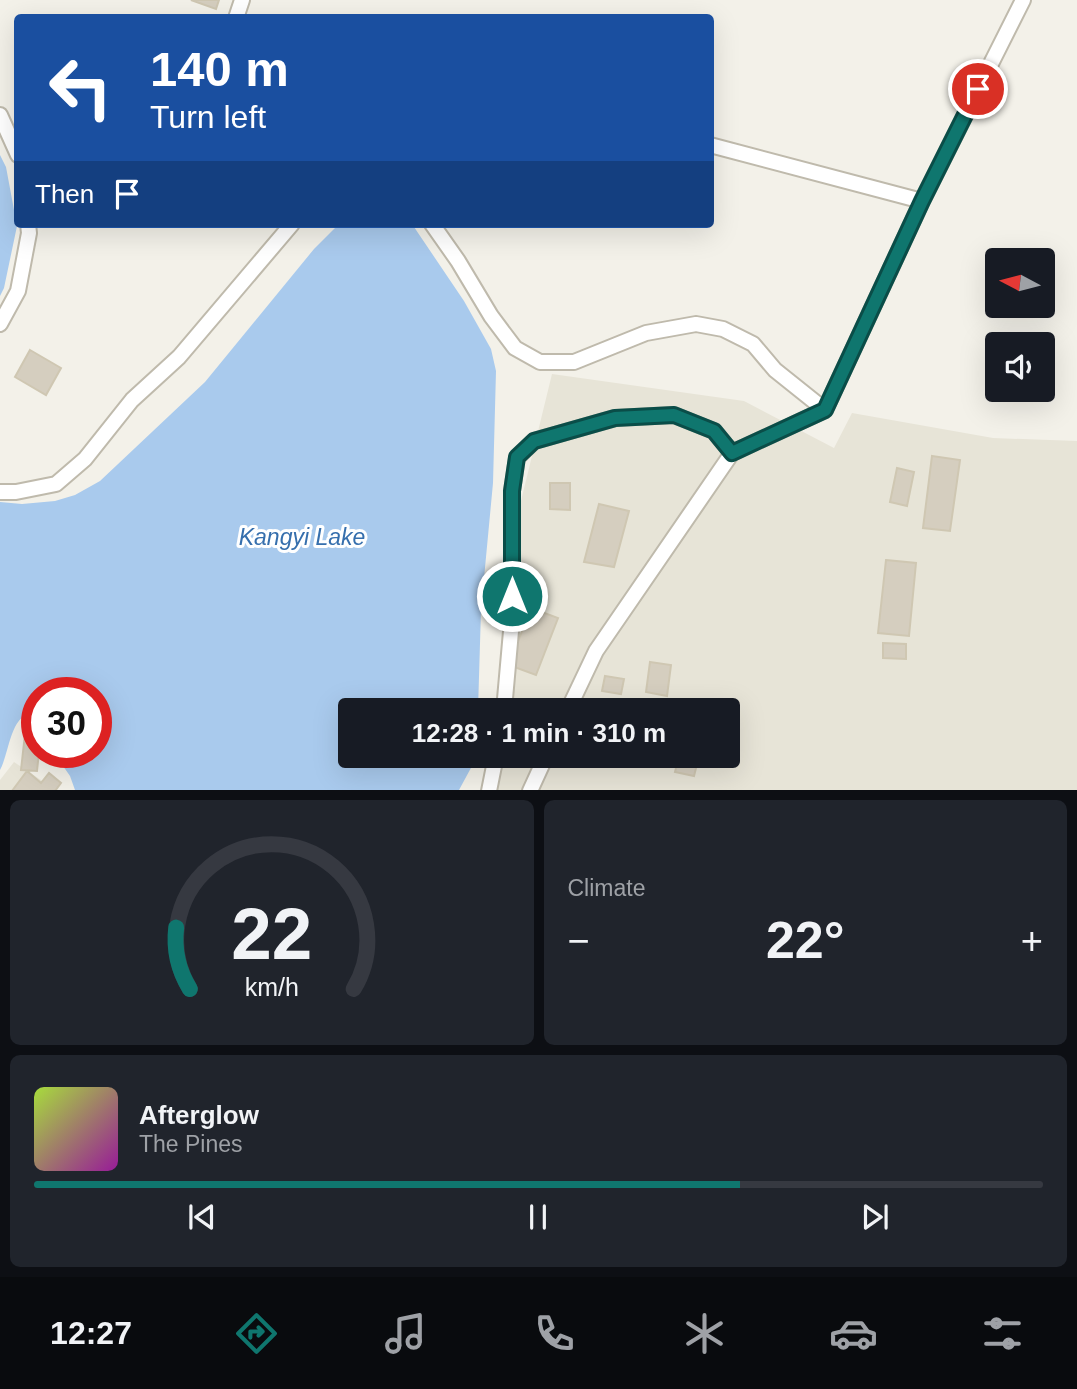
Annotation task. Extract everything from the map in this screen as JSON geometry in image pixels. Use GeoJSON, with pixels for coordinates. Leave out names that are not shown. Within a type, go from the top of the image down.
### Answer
{"type":"FeatureCollection","features":[{"type":"Feature","properties":{"kind":"street"},"geometry":{"type":"LineString","coordinates":[[574,698],[596,652],[732,453],[825,410],[922,201],[1023,0]]}},
{"type":"Feature","properties":{"kind":"street"},"geometry":{"type":"LineString","coordinates":[[0,115],[14,146]]}},
{"type":"Feature","properties":{"kind":"street"},"geometry":{"type":"LineString","coordinates":[[714,146],[922,201]]}},
{"type":"Feature","properties":{"kind":"street"},"geometry":{"type":"LineString","coordinates":[[0,324],[18,291],[28,228]]}},
{"type":"Feature","properties":{"kind":"street"},"geometry":{"type":"LineString","coordinates":[[0,492],[16,492],[56,484],[85,459],[132,400],[179,356],[289,228]]}},
{"type":"Feature","properties":{"kind":"street"},"geometry":{"type":"LineString","coordinates":[[435,228],[491,316],[515,348],[540,362],[574,362],[646,333],[696,324],[723,329],[753,344],[775,370],[825,410]]}},
{"type":"Feature","properties":{"kind":"street"},"geometry":{"type":"LineString","coordinates":[[505,698],[512,620],[512,491],[517,457],[534,441],[615,418],[674,415],[714,431],[732,453]]}},
{"type":"Feature","properties":{"kind":"street"},"geometry":{"type":"LineString","coordinates":[[489,790],[494,768]]}},
{"type":"Feature","properties":{"kind":"street"},"geometry":{"type":"LineString","coordinates":[[530,790],[540,768]]}},
{"type":"Feature","properties":{"kind":"shaded area"},"geometry":{"type":"Polygon","coordinates":[[[552,374],[744,401],[834,448],[852,413],[993,438],[1077,441],[1077,790],[481,790],[488,768],[740,768],[740,698],[500,698],[510,546],[552,374]]]}},
{"type":"Feature","properties":{"kind":"shaded area"},"geometry":{"type":"Polygon","coordinates":[[[14,762],[56,790],[0,790],[0,780],[14,762]]]}},
{"type":"Feature","properties":{"kind":"water"},"geometry":{"type":"Polygon","coordinates":[[[0,155],[6,167],[14,210],[14,228],[17,228],[0,296],[0,155]]]}},
{"type":"Feature","properties":{"kind":"water","name":"Kangyi Lake"},"geometry":{"type":"Polygon","coordinates":[[[335,228],[415,228],[464,301],[491,349],[496,371],[493,483],[481,610],[478,698],[338,698],[338,768],[471,768],[459,790],[75,790],[64,768],[112,768],[112,677],[21,677],[21,718],[12,734],[0,770],[0,502],[22,504],[55,501],[75,495],[100,481],[205,382],[314,249],[335,228]]]}},
{"type":"Feature","properties":{"kind":"building"},"geometry":{"type":"Polygon","coordinates":[[[191,0],[219,0],[216,9],[191,0]]]}},
{"type":"Feature","properties":{"kind":"building"},"geometry":{"type":"Polygon","coordinates":[[[30,350],[61,368],[46,395],[15,377],[30,350]]]}},
{"type":"Feature","properties":{"kind":"building"},"geometry":{"type":"Polygon","coordinates":[[[932,456],[960,460],[950,531],[923,528],[932,456]]]}},
{"type":"Feature","properties":{"kind":"building"},"geometry":{"type":"Polygon","coordinates":[[[897,468],[914,472],[907,506],[890,502],[897,468]]]}},
{"type":"Feature","properties":{"kind":"building"},"geometry":{"type":"Polygon","coordinates":[[[550,483],[570,483],[570,510],[550,509],[550,483]]]}},
{"type":"Feature","properties":{"kind":"building"},"geometry":{"type":"Polygon","coordinates":[[[599,504],[629,511],[614,567],[584,562],[599,504]]]}},
{"type":"Feature","properties":{"kind":"building"},"geometry":{"type":"Polygon","coordinates":[[[886,560],[916,563],[909,636],[878,633],[886,560]]]}},
{"type":"Feature","properties":{"kind":"building"},"geometry":{"type":"Polygon","coordinates":[[[531,608],[558,618],[536,675],[509,665],[531,608]]]}},
{"type":"Feature","properties":{"kind":"building"},"geometry":{"type":"Polygon","coordinates":[[[883,643],[906,644],[906,659],[883,658],[883,643]]]}},
{"type":"Feature","properties":{"kind":"building"},"geometry":{"type":"Polygon","coordinates":[[[650,662],[671,665],[667,696],[646,692],[650,662]]]}},
{"type":"Feature","properties":{"kind":"building"},"geometry":{"type":"Polygon","coordinates":[[[605,676],[624,679],[621,694],[602,691],[605,676]]]}},
{"type":"Feature","properties":{"kind":"building"},"geometry":{"type":"Polygon","coordinates":[[[21,768],[37,768],[37,771],[21,768]]]}},
{"type":"Feature","properties":{"kind":"building"},"geometry":{"type":"Polygon","coordinates":[[[676,768],[696,768],[694,776],[675,772],[676,768]]]}},
{"type":"Feature","properties":{"kind":"building"},"geometry":{"type":"Polygon","coordinates":[[[27,771],[41,783],[49,773],[61,783],[56,790],[13,790],[27,771]]]}},
{"type":"Feature","properties":{"kind":"route"},"geometry":{"type":"LineString","coordinates":[[512,596],[512,491],[517,457],[534,441],[615,418],[674,415],[714,431],[732,453],[825,410],[922,201],[978,89]]}}]}
